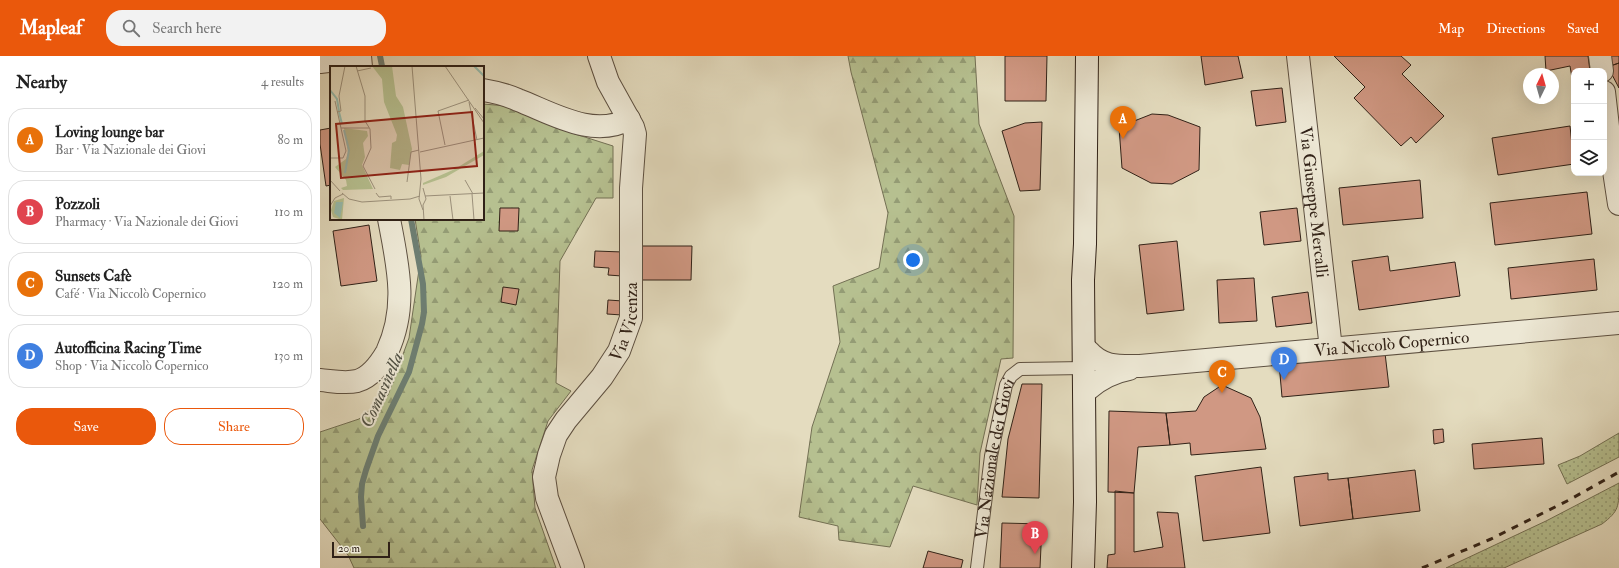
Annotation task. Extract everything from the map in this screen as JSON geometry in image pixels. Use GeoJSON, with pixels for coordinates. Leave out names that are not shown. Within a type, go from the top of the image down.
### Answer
{"type":"FeatureCollection","features":[{"type":"Feature","properties":{"kind":"street","name":"Via Vicenza"},"geometry":{"type":"LineString","coordinates":[[573,568],[547,498],[544,477],[549,455],[556,435],[566,420],[602,376],[619,351],[631,318],[631,180],[635,134],[629,119],[608,82],[599,56]]}},
{"type":"Feature","properties":{"kind":"street"},"geometry":{"type":"LineString","coordinates":[[1083,568],[1085,502],[1088,481],[1086,369],[1088,280],[1085,244],[1087,56]]}},
{"type":"Feature","properties":{"kind":"street","name":"Via Giuseppe Mercalli"},"geometry":{"type":"LineString","coordinates":[[1298,56],[1331,349]]}},
{"type":"Feature","properties":{"kind":"street"},"geometry":{"type":"LineString","coordinates":[[1600,56],[1602,68]]}},
{"type":"Feature","properties":{"kind":"street"},"geometry":{"type":"LineString","coordinates":[[320,62],[360,60]]}},
{"type":"Feature","properties":{"kind":"street"},"geometry":{"type":"LineString","coordinates":[[484,90],[507,96],[580,124],[594,126],[608,125],[629,119]]}},
{"type":"Feature","properties":{"kind":"street"},"geometry":{"type":"LineString","coordinates":[[1605,104],[1619,204]]}},
{"type":"Feature","properties":{"kind":"street"},"geometry":{"type":"LineString","coordinates":[[320,380],[348,382],[362,379],[373,371],[381,362],[389,346],[398,320],[400,292],[398,268],[389,220]]}},
{"type":"Feature","properties":{"kind":"street","name":"Via Niccolò Copernico"},"geometry":{"type":"LineString","coordinates":[[1140,366],[1104,377],[1086,369],[1097,360],[1116,366],[1140,366],[1619,323]]}},
{"type":"Feature","properties":{"kind":"lane","name":"Via Nazionale dei Giovi"},"geometry":{"type":"LineString","coordinates":[[977,568],[991,456],[1006,385],[1011,376],[1020,369],[1086,369]]}},
{"type":"Feature","properties":{"kind":"green space"},"geometry":{"type":"Polygon","coordinates":[[[848,56],[975,56],[979,124],[1014,216],[1013,358],[1001,359],[980,453],[977,505],[913,486],[890,547],[839,540],[838,526],[799,517],[812,427],[840,342],[833,286],[879,268],[888,213],[848,56]]]}},
{"type":"Feature","properties":{"kind":"green space"},"geometry":{"type":"Polygon","coordinates":[[[484,104],[507,106],[569,132],[613,146],[613,198],[596,198],[560,261],[556,383],[571,391],[548,421],[532,470],[535,508],[556,568],[354,568],[348,555],[320,519],[320,432],[359,419],[388,395],[409,338],[421,256],[415,220],[484,220],[484,104]]]}},
{"type":"Feature","properties":{"kind":"green space"},"geometry":{"type":"Polygon","coordinates":[[[1619,433],[1619,457],[1567,484],[1558,465],[1580,456],[1619,433]]]}},
{"type":"Feature","properties":{"kind":"green space"},"geometry":{"type":"Polygon","coordinates":[[[1619,483],[1617,508],[1615,512],[1602,524],[1504,568],[1446,568],[1546,521],[1619,483]]]}},
{"type":"Feature","properties":{"kind":"building"},"geometry":{"type":"Polygon","coordinates":[[[1005,56],[1047,56],[1046,101],[1005,101],[1005,56]]]}},
{"type":"Feature","properties":{"kind":"building"},"geometry":{"type":"Polygon","coordinates":[[[1201,56],[1238,56],[1243,78],[1205,85],[1201,56]]]}},
{"type":"Feature","properties":{"kind":"building"},"geometry":{"type":"Polygon","coordinates":[[[1334,56],[1401,56],[1411,65],[1402,74],[1444,116],[1416,143],[1411,137],[1401,146],[1354,98],[1365,87],[1334,56]]]}},
{"type":"Feature","properties":{"kind":"building"},"geometry":{"type":"Polygon","coordinates":[[[1545,56],[1588,56],[1590,68],[1571,68],[1571,72],[1570,66],[1559,68],[1546,68],[1545,56]]]}},
{"type":"Feature","properties":{"kind":"building"},"geometry":{"type":"Polygon","coordinates":[[[1605,56],[1619,56],[1619,63],[1610,66],[1605,56]]]}},
{"type":"Feature","properties":{"kind":"building"},"geometry":{"type":"Polygon","coordinates":[[[1619,63],[1619,88],[1608,67],[1619,63]]]}},
{"type":"Feature","properties":{"kind":"building"},"geometry":{"type":"Polygon","coordinates":[[[1282,88],[1286,122],[1256,126],[1251,91],[1282,88]]]}},
{"type":"Feature","properties":{"kind":"building"},"geometry":{"type":"Polygon","coordinates":[[[1152,114],[1168,115],[1200,127],[1199,170],[1172,184],[1151,183],[1122,168],[1119,127],[1152,114]]]}},
{"type":"Feature","properties":{"kind":"building"},"geometry":{"type":"Polygon","coordinates":[[[1042,122],[1040,190],[1020,191],[1002,131],[1025,123],[1042,122]]]}},
{"type":"Feature","properties":{"kind":"building"},"geometry":{"type":"Polygon","coordinates":[[[1570,126],[1571,164],[1498,175],[1492,138],[1570,126]]]}},
{"type":"Feature","properties":{"kind":"building"},"geometry":{"type":"Polygon","coordinates":[[[330,128],[330,185],[326,186],[320,144],[320,130],[330,128]]]}},
{"type":"Feature","properties":{"kind":"building"},"geometry":{"type":"Polygon","coordinates":[[[1420,180],[1423,218],[1343,225],[1339,188],[1420,180]]]}},
{"type":"Feature","properties":{"kind":"building"},"geometry":{"type":"Polygon","coordinates":[[[1587,192],[1592,234],[1495,245],[1490,203],[1587,192]]]}},
{"type":"Feature","properties":{"kind":"building"},"geometry":{"type":"Polygon","coordinates":[[[500,208],[519,208],[518,231],[499,231],[500,208]]]}},
{"type":"Feature","properties":{"kind":"building"},"geometry":{"type":"Polygon","coordinates":[[[1297,208],[1301,241],[1264,245],[1260,212],[1297,208]]]}},
{"type":"Feature","properties":{"kind":"building"},"geometry":{"type":"Polygon","coordinates":[[[369,225],[377,281],[341,286],[333,231],[369,225]]]}},
{"type":"Feature","properties":{"kind":"building"},"geometry":{"type":"Polygon","coordinates":[[[1177,241],[1184,310],[1147,314],[1139,245],[1177,241]]]}},
{"type":"Feature","properties":{"kind":"building"},"geometry":{"type":"Polygon","coordinates":[[[642,246],[692,246],[691,280],[642,280],[642,246]]]}},
{"type":"Feature","properties":{"kind":"building"},"geometry":{"type":"Polygon","coordinates":[[[595,251],[623,252],[622,276],[608,275],[609,268],[594,267],[595,251]]]}},
{"type":"Feature","properties":{"kind":"building"},"geometry":{"type":"Polygon","coordinates":[[[1388,256],[1390,271],[1455,262],[1460,296],[1359,310],[1352,261],[1388,256]]]}},
{"type":"Feature","properties":{"kind":"building"},"geometry":{"type":"Polygon","coordinates":[[[1594,259],[1597,290],[1511,299],[1508,268],[1594,259]]]}},
{"type":"Feature","properties":{"kind":"building"},"geometry":{"type":"Polygon","coordinates":[[[1254,278],[1257,321],[1219,323],[1217,280],[1254,278]]]}},
{"type":"Feature","properties":{"kind":"building"},"geometry":{"type":"Polygon","coordinates":[[[503,287],[519,289],[516,305],[501,302],[503,287]]]}},
{"type":"Feature","properties":{"kind":"building"},"geometry":{"type":"Polygon","coordinates":[[[1308,292],[1312,323],[1276,327],[1272,297],[1308,292]]]}},
{"type":"Feature","properties":{"kind":"building"},"geometry":{"type":"Polygon","coordinates":[[[608,300],[623,301],[622,315],[607,314],[608,300]]]}},
{"type":"Feature","properties":{"kind":"building"},"geometry":{"type":"Polygon","coordinates":[[[1385,353],[1389,387],[1282,397],[1279,363],[1385,353]]]}},
{"type":"Feature","properties":{"kind":"building"},"geometry":{"type":"Polygon","coordinates":[[[1022,384],[1042,384],[1039,498],[1002,497],[1008,439],[1022,384]]]}},
{"type":"Feature","properties":{"kind":"building"},"geometry":{"type":"Polygon","coordinates":[[[1222,385],[1251,398],[1260,417],[1266,449],[1191,455],[1190,443],[1170,445],[1166,413],[1196,411],[1204,397],[1222,385]]]}},
{"type":"Feature","properties":{"kind":"building"},"geometry":{"type":"Polygon","coordinates":[[[1109,411],[1166,413],[1170,445],[1138,447],[1134,493],[1108,492],[1109,411]]]}},
{"type":"Feature","properties":{"kind":"building"},"geometry":{"type":"Polygon","coordinates":[[[1443,429],[1444,442],[1434,444],[1433,430],[1443,429]]]}},
{"type":"Feature","properties":{"kind":"building"},"geometry":{"type":"Polygon","coordinates":[[[1542,438],[1544,464],[1474,469],[1472,444],[1542,438]]]}},
{"type":"Feature","properties":{"kind":"building"},"geometry":{"type":"Polygon","coordinates":[[[1261,467],[1270,533],[1203,541],[1195,476],[1261,467]]]}},
{"type":"Feature","properties":{"kind":"building"},"geometry":{"type":"Polygon","coordinates":[[[1415,470],[1420,511],[1353,519],[1348,478],[1415,470]]]}},
{"type":"Feature","properties":{"kind":"building"},"geometry":{"type":"Polygon","coordinates":[[[1328,473],[1328,480],[1348,478],[1353,519],[1300,526],[1294,477],[1328,473]]]}},
{"type":"Feature","properties":{"kind":"building"},"geometry":{"type":"Polygon","coordinates":[[[1115,491],[1134,493],[1134,552],[1163,547],[1157,512],[1178,513],[1185,568],[1107,568],[1108,555],[1115,554],[1115,491]]]}},
{"type":"Feature","properties":{"kind":"building"},"geometry":{"type":"Polygon","coordinates":[[[1002,523],[1042,524],[1040,568],[1000,568],[1002,523]]]}},
{"type":"Feature","properties":{"kind":"building"},"geometry":{"type":"Polygon","coordinates":[[[928,551],[963,560],[961,568],[923,568],[928,551]]]}},
{"type":"Feature","properties":{"kind":"waterway","name":"Comasinella"},"geometry":{"type":"LineString","coordinates":[[380,56],[382,66]]}},
{"type":"Feature","properties":{"kind":"waterway","name":"Comasinella"},"geometry":{"type":"LineString","coordinates":[[363,526],[361,497],[362,484],[378,436],[409,372],[424,312],[423,284],[411,220]]}},
{"type":"Feature","properties":{"kind":"railway"},"geometry":{"type":"LineString","coordinates":[[1422,568],[1491,539],[1569,500],[1619,472]]}},
{"type":"Feature","properties":{"kind":"place","name":"Loving lounge bar"},"geometry":{"type":"Point","coordinates":[1123,139]}},
{"type":"Feature","properties":{"kind":"place","name":"Autofficina Racing Time"},"geometry":{"type":"Point","coordinates":[1284,380]}},
{"type":"Feature","properties":{"kind":"place","name":"Sunsets Cafè"},"geometry":{"type":"Point","coordinates":[1222,393]}},
{"type":"Feature","properties":{"kind":"place","name":"Pozzoli"},"geometry":{"type":"Point","coordinates":[1035,554]}}]}
